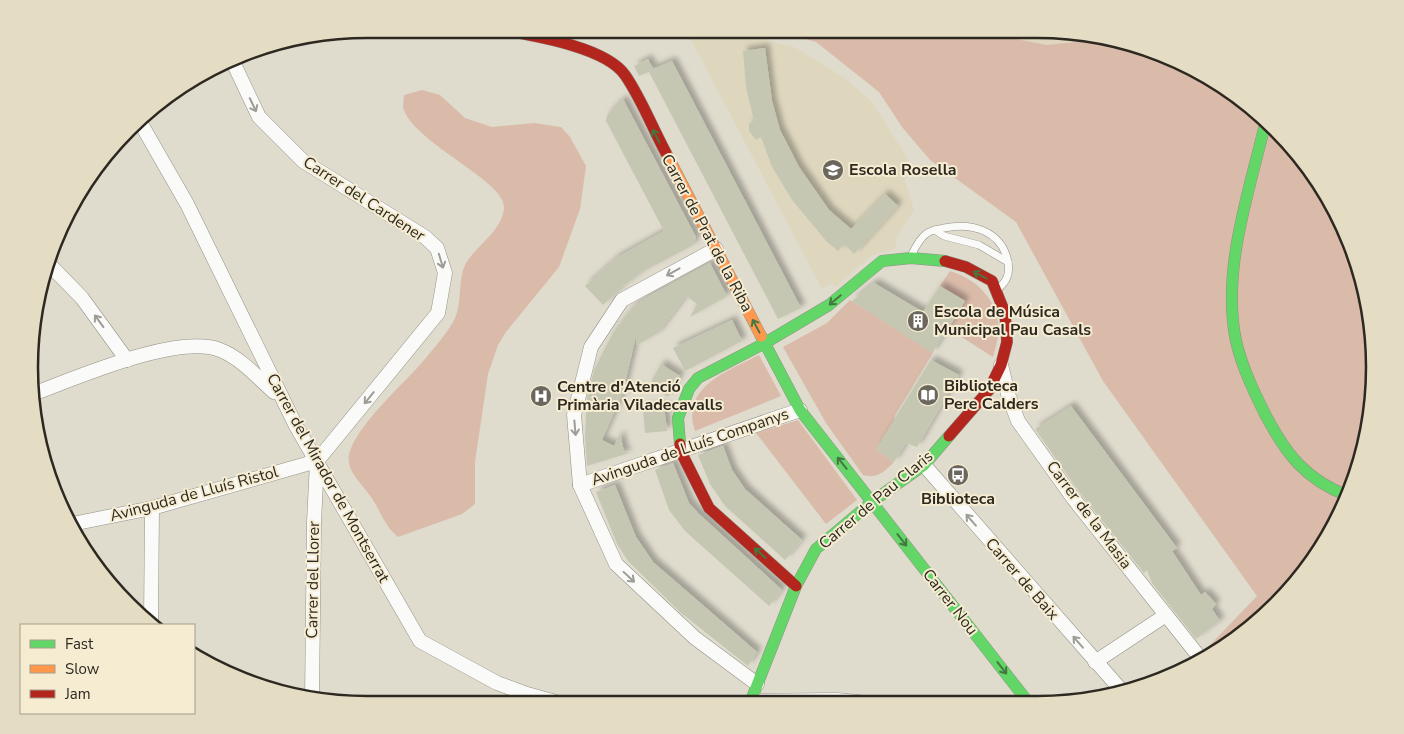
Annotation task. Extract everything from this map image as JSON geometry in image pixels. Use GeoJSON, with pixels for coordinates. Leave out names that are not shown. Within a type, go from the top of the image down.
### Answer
{"type":"FeatureCollection","features":[{"type":"Feature","properties":{"kind":"street","name":"Carrer de Prat de la Riba"},"geometry":{"type":"LineString","coordinates":[[540,38],[583,47],[607,59],[624,73],[800,410],[873,501]]}},
{"type":"Feature","properties":{"kind":"street","name":"Carrer del Cardener"},"geometry":{"type":"LineString","coordinates":[[235,66],[259,117],[296,155],[425,237],[437,248],[445,273],[438,312],[317,461]]}},
{"type":"Feature","properties":{"kind":"street","name":"Carrer del Mirador de Montserrat"},"geometry":{"type":"LineString","coordinates":[[142,126],[187,204],[257,345],[280,398],[420,641],[497,683],[534,696]]}},
{"type":"Feature","properties":{"kind":"street"},"geometry":{"type":"LineString","coordinates":[[1264,128],[1241,233],[1234,277],[1232,301],[1236,340],[1262,407],[1290,456],[1316,482],[1341,493]]}},
{"type":"Feature","properties":{"kind":"street"},"geometry":{"type":"LineString","coordinates":[[716,249],[622,300],[591,347],[574,415],[580,485],[616,564],[695,638],[757,684]]}},
{"type":"Feature","properties":{"kind":"street"},"geometry":{"type":"LineString","coordinates":[[796,586],[709,508],[680,452],[678,418],[688,389],[698,378],[766,343],[829,305],[882,261],[911,258],[939,260],[966,267],[992,281],[996,291]]}},
{"type":"Feature","properties":{"kind":"street"},"geometry":{"type":"LineString","coordinates":[[53,268],[82,298],[127,360]]}},
{"type":"Feature","properties":{"kind":"street","name":"Carrer de Pau Claris"},"geometry":{"type":"LineString","coordinates":[[752,696],[796,586],[816,550],[873,501],[924,465],[989,390],[1000,365],[1007,342],[1005,313],[996,291]]}},
{"type":"Feature","properties":{"kind":"street"},"geometry":{"type":"LineString","coordinates":[[38,392],[127,360],[178,348],[208,347],[230,354],[280,398]]}},
{"type":"Feature","properties":{"kind":"street","name":"Carrer de la Masia"},"geometry":{"type":"LineString","coordinates":[[1000,365],[1018,421],[1073,498],[1197,654]]}},
{"type":"Feature","properties":{"kind":"street","name":"Avinguda de Lluís Companys"},"geometry":{"type":"LineString","coordinates":[[580,485],[800,410]]}},
{"type":"Feature","properties":{"kind":"street","name":"Avinguda de Lluís Ristol"},"geometry":{"type":"LineString","coordinates":[[77,523],[152,508],[317,461]]}},
{"type":"Feature","properties":{"kind":"street","name":"Carrer del Llorer"},"geometry":{"type":"LineString","coordinates":[[312,692],[314,522],[317,461]]}},
{"type":"Feature","properties":{"kind":"street","name":"Carrer de Baix"},"geometry":{"type":"LineString","coordinates":[[924,465],[1117,686]]}},
{"type":"Feature","properties":{"kind":"street","name":"Carrer Nou"},"geometry":{"type":"LineString","coordinates":[[873,501],[1023,696]]}},
{"type":"Feature","properties":{"kind":"street"},"geometry":{"type":"LineString","coordinates":[[151,616],[152,508]]}},
{"type":"Feature","properties":{"kind":"street"},"geometry":{"type":"LineString","coordinates":[[1096,662],[1166,615]]}},
{"type":"Feature","properties":{"kind":"lane"},"geometry":{"type":"LineString","coordinates":[[911,258],[916,245],[926,234],[935,230],[950,227],[980,228],[998,240],[1005,250],[1008,262],[1008,278],[996,291]]}},
{"type":"Feature","properties":{"kind":"lane"},"geometry":{"type":"LineString","coordinates":[[935,230],[944,236],[963,239],[979,245],[1008,262]]}},
{"type":"Feature","properties":{"kind":"shaded area","name":"Escola Rosella"},"geometry":{"type":"Polygon","coordinates":[[[690,38],[757,38],[794,47],[845,78],[871,101],[908,159],[905,181],[914,210],[897,236],[895,249],[872,255],[835,287],[832,283],[822,289],[690,38]]]}},
{"type":"Feature","properties":{"kind":"shaded area"},"geometry":{"type":"Polygon","coordinates":[[[802,38],[1011,38],[1047,45],[1085,41],[1143,55],[1183,71],[1238,106],[1285,150],[1311,184],[1333,221],[1349,261],[1360,303],[1366,345],[1366,389],[1360,431],[1349,473],[1333,513],[1311,550],[1270,600],[1220,641],[1210,647],[1257,596],[1103,381],[1016,222],[930,160],[902,127],[879,92],[816,42],[802,38]]]}},
{"type":"Feature","properties":{"kind":"shaded area"},"geometry":{"type":"Polygon","coordinates":[[[1010,38],[1059,38],[1085,41],[1047,45],[1010,38]]]}},
{"type":"Feature","properties":{"kind":"shaded area"},"geometry":{"type":"Polygon","coordinates":[[[422,90],[440,95],[465,118],[492,127],[534,123],[561,127],[570,137],[586,166],[580,209],[559,267],[506,332],[498,345],[488,374],[475,462],[475,504],[462,514],[398,537],[389,528],[371,497],[352,472],[349,463],[350,452],[364,426],[418,367],[453,322],[458,307],[464,267],[495,230],[504,208],[501,198],[491,186],[425,136],[412,123],[403,108],[404,95],[422,90]]]}},
{"type":"Feature","properties":{"kind":"shaded area"},"geometry":{"type":"Polygon","coordinates":[[[950,271],[967,278],[975,284],[993,304],[998,326],[993,357],[949,329],[965,301],[940,286],[950,271]]]}},
{"type":"Feature","properties":{"kind":"shaded area"},"geometry":{"type":"Polygon","coordinates":[[[850,300],[934,351],[895,415],[894,423],[876,449],[894,462],[883,472],[872,476],[863,475],[826,423],[783,347],[827,323],[850,300]]]}},
{"type":"Feature","properties":{"kind":"shaded area"},"geometry":{"type":"Polygon","coordinates":[[[759,355],[781,396],[695,431],[692,416],[694,403],[700,392],[721,374],[759,355]]]}},
{"type":"Feature","properties":{"kind":"shaded area"},"geometry":{"type":"Polygon","coordinates":[[[798,420],[857,500],[826,524],[756,433],[798,420]]]}},
{"type":"Feature","properties":{"kind":"building"},"geometry":{"type":"Polygon","coordinates":[[[765,48],[772,101],[780,130],[799,167],[829,210],[851,229],[885,194],[898,206],[854,254],[844,244],[838,251],[827,242],[792,200],[772,167],[761,137],[756,140],[749,131],[749,124],[754,121],[746,87],[743,51],[765,48]]]}},
{"type":"Feature","properties":{"kind":"building"},"geometry":{"type":"Polygon","coordinates":[[[648,59],[653,69],[672,61],[801,308],[778,319],[649,72],[639,76],[634,66],[648,59]]]}},
{"type":"Feature","properties":{"kind":"building"},"geometry":{"type":"Polygon","coordinates":[[[623,99],[696,237],[693,245],[642,272],[603,305],[585,286],[616,258],[664,231],[606,121],[607,115],[623,99]]]}},
{"type":"Feature","properties":{"kind":"building"},"geometry":{"type":"Polygon","coordinates":[[[710,263],[727,296],[690,317],[697,304],[686,296],[658,333],[637,345],[636,336],[623,392],[602,440],[614,446],[620,434],[624,451],[629,453],[587,466],[585,436],[587,398],[594,370],[613,333],[632,308],[646,298],[710,263]]]}},
{"type":"Feature","properties":{"kind":"building","name":"Escola de Música Municipal Pau Casals"},"geometry":{"type":"Polygon","coordinates":[[[874,283],[923,312],[940,286],[965,301],[932,353],[852,301],[874,283]]]}},
{"type":"Feature","properties":{"kind":"building"},"geometry":{"type":"Polygon","coordinates":[[[732,320],[742,341],[685,371],[673,348],[732,320]]]}},
{"type":"Feature","properties":{"kind":"building","name":"Biblioteca Pere Calders"},"geometry":{"type":"Polygon","coordinates":[[[931,360],[959,375],[917,447],[906,443],[894,462],[876,449],[931,360]]]}},
{"type":"Feature","properties":{"kind":"building"},"geometry":{"type":"Polygon","coordinates":[[[661,364],[680,376],[668,397],[649,386],[661,364]]]}},
{"type":"Feature","properties":{"kind":"building"},"geometry":{"type":"Polygon","coordinates":[[[664,406],[667,431],[645,433],[643,408],[664,406]]]}},
{"type":"Feature","properties":{"kind":"building"},"geometry":{"type":"Polygon","coordinates":[[[1071,406],[1177,548],[1172,551],[1201,595],[1205,592],[1216,604],[1212,609],[1220,621],[1196,639],[1152,583],[1147,570],[1144,573],[1080,493],[1035,429],[1071,406]]]}},
{"type":"Feature","properties":{"kind":"building"},"geometry":{"type":"Polygon","coordinates":[[[723,446],[732,470],[745,489],[802,540],[785,560],[725,506],[710,484],[698,455],[723,446]]]}},
{"type":"Feature","properties":{"kind":"building"},"geometry":{"type":"Polygon","coordinates":[[[673,463],[689,503],[782,590],[769,606],[685,531],[669,510],[655,470],[673,463]]]}},
{"type":"Feature","properties":{"kind":"building"},"geometry":{"type":"Polygon","coordinates":[[[615,485],[636,537],[653,562],[757,652],[748,666],[680,612],[628,561],[617,544],[596,492],[615,485]]]}},
{"type":"Feature","properties":{"kind":"traffic: fast"},"geometry":{"type":"LineString","coordinates":[[1264,128],[1239,230],[1235,258],[1232,314],[1236,341],[1245,370],[1257,398],[1282,443],[1309,474],[1341,493]]}},
{"type":"Feature","properties":{"kind":"traffic: fast"},"geometry":{"type":"LineString","coordinates":[[680,444],[678,418],[689,389],[698,378],[765,343],[829,305],[882,261],[911,258],[945,261]]}},
{"type":"Feature","properties":{"kind":"traffic: fast"},"geometry":{"type":"LineString","coordinates":[[761,336],[800,410],[1023,696]]}},
{"type":"Feature","properties":{"kind":"traffic: fast"},"geometry":{"type":"LineString","coordinates":[[753,696],[796,586],[816,549],[873,501],[924,465],[949,436]]}},
{"type":"Feature","properties":{"kind":"traffic: slow"},"geometry":{"type":"LineString","coordinates":[[666,153],[761,336]]}},
{"type":"Feature","properties":{"kind":"traffic: jam"},"geometry":{"type":"LineString","coordinates":[[542,38],[584,49],[601,56],[615,65],[625,75],[636,93],[666,153]]}},
{"type":"Feature","properties":{"kind":"traffic: jam"},"geometry":{"type":"LineString","coordinates":[[945,261],[966,267],[992,281],[1005,313],[1007,342],[1001,365],[989,390],[949,436]]}},
{"type":"Feature","properties":{"kind":"traffic: jam"},"geometry":{"type":"LineString","coordinates":[[680,444],[681,452],[709,508],[796,586]]}},
{"type":"Feature","properties":{"kind":"place","name":"Escola Rosella"},"geometry":{"type":"Point","coordinates":[833,170]}},
{"type":"Feature","properties":{"kind":"place","name":"Escola de Música Municipal Pau Casals"},"geometry":{"type":"Point","coordinates":[918,321]}},
{"type":"Feature","properties":{"kind":"place","name":"Biblioteca Pere Calders"},"geometry":{"type":"Point","coordinates":[928,395]}},
{"type":"Feature","properties":{"kind":"place","name":"Centre d'Atenció Primària Viladecavalls"},"geometry":{"type":"Point","coordinates":[541,396]}},
{"type":"Feature","properties":{"kind":"place","name":"Biblioteca"},"geometry":{"type":"Point","coordinates":[958,475]}}]}
